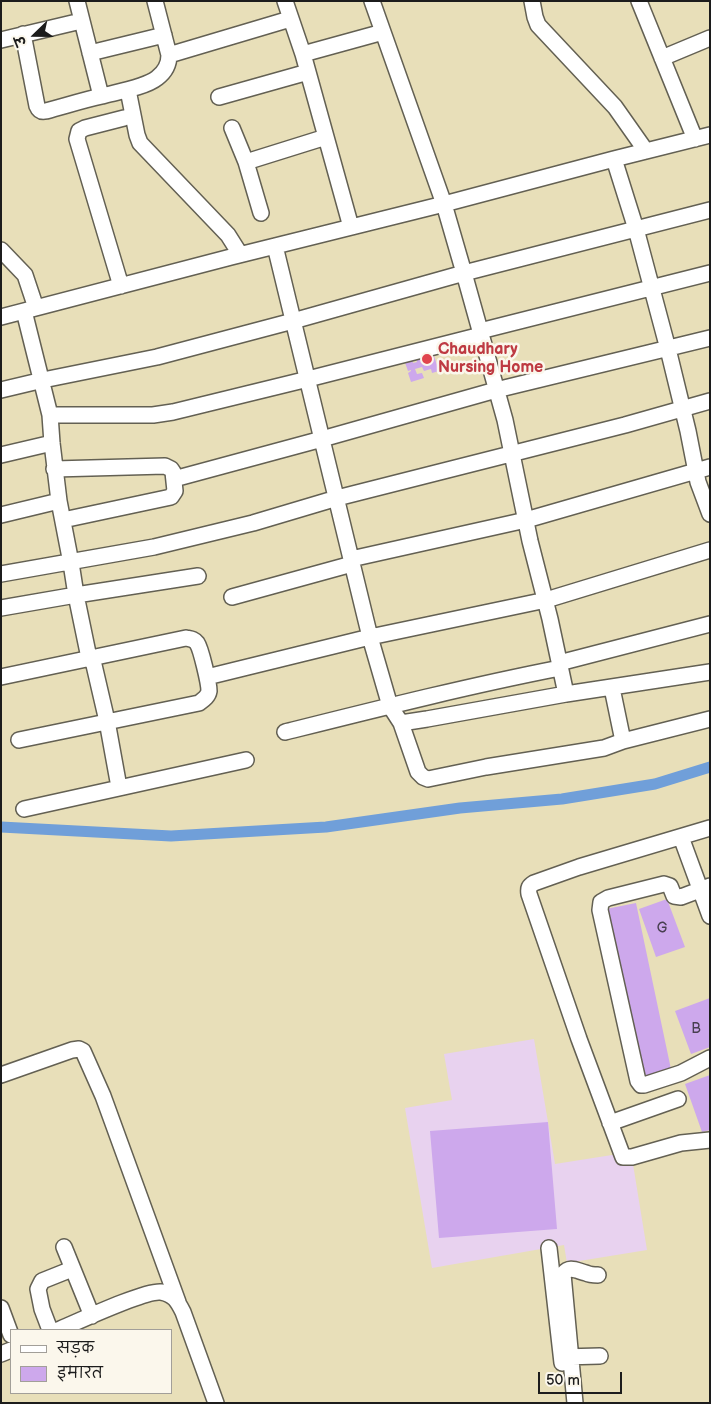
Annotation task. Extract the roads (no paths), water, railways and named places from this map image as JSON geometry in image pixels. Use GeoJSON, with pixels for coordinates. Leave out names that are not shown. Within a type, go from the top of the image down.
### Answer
{"type":"FeatureCollection","features":[{"type":"Feature","properties":{"kind":"street"},"geometry":{"type":"LineString","coordinates":[[76,1],[101,96]]}},
{"type":"Feature","properties":{"kind":"street"},"geometry":{"type":"LineString","coordinates":[[23,34],[37,106],[42,112],[128,90],[158,78],[168,66],[169,55],[155,1]]}},
{"type":"Feature","properties":{"kind":"street"},"geometry":{"type":"LineString","coordinates":[[285,1],[303,54],[351,227]]}},
{"type":"Feature","properties":{"kind":"street"},"geometry":{"type":"LineString","coordinates":[[372,1],[444,204],[464,273],[505,420],[566,694]]}},
{"type":"Feature","properties":{"kind":"street"},"geometry":{"type":"LineString","coordinates":[[532,1],[538,25],[615,107],[646,151]]}},
{"type":"Feature","properties":{"kind":"street"},"geometry":{"type":"LineString","coordinates":[[1,317],[240,254],[444,204],[702,137],[662,58],[639,1]]}},
{"type":"Feature","properties":{"kind":"street"},"geometry":{"type":"LineString","coordinates":[[169,55],[290,19]]}},
{"type":"Feature","properties":{"kind":"street"},"geometry":{"type":"LineString","coordinates":[[1,40],[81,21]]}},
{"type":"Feature","properties":{"kind":"street"},"geometry":{"type":"LineString","coordinates":[[303,54],[383,32]]}},
{"type":"Feature","properties":{"kind":"street"},"geometry":{"type":"LineString","coordinates":[[90,53],[164,35]]}},
{"type":"Feature","properties":{"kind":"street"},"geometry":{"type":"LineString","coordinates":[[662,58],[710,38]]}},
{"type":"Feature","properties":{"kind":"street"},"geometry":{"type":"LineString","coordinates":[[219,97],[308,72]]}},
{"type":"Feature","properties":{"kind":"street"},"geometry":{"type":"LineString","coordinates":[[128,90],[140,144],[228,235],[240,254]]}},
{"type":"Feature","properties":{"kind":"street"},"geometry":{"type":"LineString","coordinates":[[121,286],[77,139],[79,131],[85,128],[124,118]]}},
{"type":"Feature","properties":{"kind":"street"},"geometry":{"type":"LineString","coordinates":[[232,128],[246,162],[261,213]]}},
{"type":"Feature","properties":{"kind":"street"},"geometry":{"type":"LineString","coordinates":[[246,162],[326,137]]}},
{"type":"Feature","properties":{"kind":"street"},"geometry":{"type":"LineString","coordinates":[[614,159],[636,229],[682,408],[703,469],[698,482],[710,514]]}},
{"type":"Feature","properties":{"kind":"street"},"geometry":{"type":"LineString","coordinates":[[1,390],[157,357],[464,273],[710,210]]}},
{"type":"Feature","properties":{"kind":"street"},"geometry":{"type":"LineString","coordinates":[[275,246],[370,637],[390,706],[401,723],[418,772],[428,779],[486,767],[604,748],[623,741],[710,719]]}},
{"type":"Feature","properties":{"kind":"street"},"geometry":{"type":"LineString","coordinates":[[1,250],[25,275],[50,415],[54,469],[72,563],[76,595],[107,721],[119,787]]}},
{"type":"Feature","properties":{"kind":"street"},"geometry":{"type":"LineString","coordinates":[[50,415],[153,415],[173,412],[308,380],[651,287],[710,273]]}},
{"type":"Feature","properties":{"kind":"street"},"geometry":{"type":"LineString","coordinates":[[174,479],[496,390],[710,338]]}},
{"type":"Feature","properties":{"kind":"street"},"geometry":{"type":"LineString","coordinates":[[1,574],[72,563],[154,547],[235,528],[337,498],[625,425],[710,401]]}},
{"type":"Feature","properties":{"kind":"street"},"geometry":{"type":"LineString","coordinates":[[1,455],[52,443]]}},
{"type":"Feature","properties":{"kind":"street"},"geometry":{"type":"LineString","coordinates":[[54,469],[165,466],[171,469],[174,479],[175,491],[170,497],[63,520]]}},
{"type":"Feature","properties":{"kind":"street"},"geometry":{"type":"LineString","coordinates":[[232,597],[352,562],[526,520],[703,469]]}},
{"type":"Feature","properties":{"kind":"street"},"geometry":{"type":"LineString","coordinates":[[1,515],[59,501]]}},
{"type":"Feature","properties":{"kind":"street"},"geometry":{"type":"LineString","coordinates":[[207,677],[370,637],[546,600],[710,550]]}},
{"type":"Feature","properties":{"kind":"street"},"geometry":{"type":"LineString","coordinates":[[1,608],[198,576]]}},
{"type":"Feature","properties":{"kind":"street"},"geometry":{"type":"LineString","coordinates":[[285,732],[560,665],[710,624]]}},
{"type":"Feature","properties":{"kind":"street"},"geometry":{"type":"LineString","coordinates":[[1,677],[186,638],[196,641],[199,646],[209,692],[206,698],[198,703],[19,740]]}},
{"type":"Feature","properties":{"kind":"street"},"geometry":{"type":"LineString","coordinates":[[401,723],[566,694],[710,672]]}},
{"type":"Feature","properties":{"kind":"street"},"geometry":{"type":"LineString","coordinates":[[612,688],[623,741]]}},
{"type":"Feature","properties":{"kind":"street"},"geometry":{"type":"LineString","coordinates":[[24,809],[246,760]]}},
{"type":"Feature","properties":{"kind":"street"},"geometry":{"type":"LineString","coordinates":[[710,828],[578,867],[534,883],[528,889],[579,1039],[623,1157],[627,1158],[681,1143],[710,1140]]}},
{"type":"Feature","properties":{"kind":"street"},"geometry":{"type":"LineString","coordinates":[[681,837],[705,887],[710,916]]}},
{"type":"Feature","properties":{"kind":"street"},"geometry":{"type":"LineString","coordinates":[[705,887],[681,897],[674,896],[670,886],[664,884],[608,898],[601,902],[600,910],[639,1083],[644,1085],[681,1073],[710,1058]]}},
{"type":"Feature","properties":{"kind":"street"},"geometry":{"type":"LineString","coordinates":[[1,1075],[72,1050],[78,1049],[83,1051],[103,1096],[216,1403]]}},
{"type":"Feature","properties":{"kind":"street"},"geometry":{"type":"LineString","coordinates":[[610,1123],[678,1099]]}},
{"type":"Feature","properties":{"kind":"street"},"geometry":{"type":"LineString","coordinates":[[64,1247],[92,1316]]}},
{"type":"Feature","properties":{"kind":"street"},"geometry":{"type":"LineString","coordinates":[[549,1248],[575,1403]]}},
{"type":"Feature","properties":{"kind":"street"},"geometry":{"type":"LineString","coordinates":[[50,1329],[42,1309],[38,1289],[42,1281],[72,1269]]}},
{"type":"Feature","properties":{"kind":"street"},"geometry":{"type":"LineString","coordinates":[[567,1403],[563,1274],[566,1270],[572,1269],[591,1275],[598,1275]]}},
{"type":"Feature","properties":{"kind":"street"},"geometry":{"type":"LineString","coordinates":[[60,1329],[141,1296],[159,1292],[171,1295],[178,1302]]}},
{"type":"Feature","properties":{"kind":"street"},"geometry":{"type":"LineString","coordinates":[[1,1308],[10,1332]]}},
{"type":"Feature","properties":{"kind":"street"},"geometry":{"type":"LineString","coordinates":[[566,1357],[600,1356]]}},
{"type":"Feature","properties":{"kind":"waterway"},"geometry":{"type":"LineString","coordinates":[[1,827],[171,836],[326,827],[460,808],[562,799],[655,784],[710,767]]}},
{"type":"Feature","properties":{"kind":"place","name":"Chaudhary Nursing Home"},"geometry":{"type":"Point","coordinates":[427,359]}}]}
